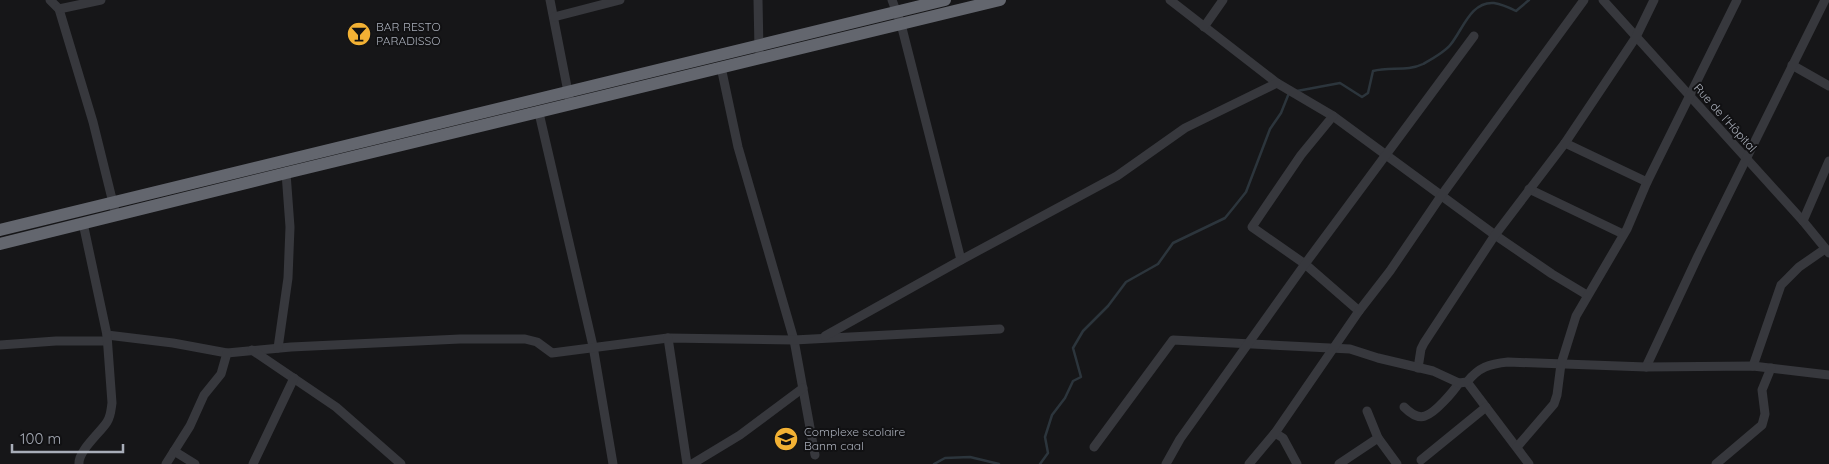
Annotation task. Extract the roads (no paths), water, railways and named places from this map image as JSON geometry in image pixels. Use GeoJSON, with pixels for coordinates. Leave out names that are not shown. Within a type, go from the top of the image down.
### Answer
{"type":"FeatureCollection","features":[{"type":"Feature","properties":{"kind":"highway"},"geometry":{"type":"LineString","coordinates":[[0,244],[83,223],[114,209],[759,52],[896,12],[945,0]]}},
{"type":"Feature","properties":{"kind":"highway"},"geometry":{"type":"LineString","coordinates":[[896,12],[1000,0]]}},
{"type":"Feature","properties":{"kind":"highway"},"geometry":{"type":"LineString","coordinates":[[0,230],[114,209],[286,173],[539,113],[569,98],[721,67],[759,52]]}},
{"type":"Feature","properties":{"kind":"street"},"geometry":{"type":"LineString","coordinates":[[50,0],[59,10],[93,122],[114,209]]}},
{"type":"Feature","properties":{"kind":"street"},"geometry":{"type":"LineString","coordinates":[[59,10],[101,0]]}},
{"type":"Feature","properties":{"kind":"street"},"geometry":{"type":"LineString","coordinates":[[550,0],[569,98]]}},
{"type":"Feature","properties":{"kind":"street"},"geometry":{"type":"LineString","coordinates":[[554,17],[620,0]]}},
{"type":"Feature","properties":{"kind":"street"},"geometry":{"type":"LineString","coordinates":[[758,0],[759,52]]}},
{"type":"Feature","properties":{"kind":"street"},"geometry":{"type":"LineString","coordinates":[[1170,0],[1277,83],[1333,116],[1495,236],[1587,295]]}},
{"type":"Feature","properties":{"kind":"street"},"geometry":{"type":"LineString","coordinates":[[1204,26],[1223,0]]}},
{"type":"Feature","properties":{"kind":"street"},"geometry":{"type":"LineString","coordinates":[[1249,464],[1275,432],[1441,196],[1584,0]]}},
{"type":"Feature","properties":{"kind":"street","name":"Rue de l'Hôpital"},"geometry":{"type":"LineString","coordinates":[[1603,0],[1803,221],[1827,251]]}},
{"type":"Feature","properties":{"kind":"street"},"geometry":{"type":"LineString","coordinates":[[1418,368],[1421,349],[1424,343],[1495,236],[1565,143],[1636,37],[1654,0]]}},
{"type":"Feature","properties":{"kind":"street"},"geometry":{"type":"LineString","coordinates":[[1518,447],[1554,404],[1561,364],[1576,316],[1623,234],[1737,0]]}},
{"type":"Feature","properties":{"kind":"street"},"geometry":{"type":"LineString","coordinates":[[1646,367],[1698,256],[1823,3]]}},
{"type":"Feature","properties":{"kind":"street"},"geometry":{"type":"LineString","coordinates":[[896,12],[961,260]]}},
{"type":"Feature","properties":{"kind":"street"},"geometry":{"type":"LineString","coordinates":[[1166,464],[1180,440],[1305,264],[1474,36]]}},
{"type":"Feature","properties":{"kind":"street"},"geometry":{"type":"LineString","coordinates":[[1792,64],[1829,86]]}},
{"type":"Feature","properties":{"kind":"street"},"geometry":{"type":"LineString","coordinates":[[721,67],[738,147],[794,340],[815,454]]}},
{"type":"Feature","properties":{"kind":"street"},"geometry":{"type":"LineString","coordinates":[[822,337],[1117,176],[1185,128],[1277,83]]}},
{"type":"Feature","properties":{"kind":"street"},"geometry":{"type":"LineString","coordinates":[[539,113],[593,346],[613,464]]}},
{"type":"Feature","properties":{"kind":"street"},"geometry":{"type":"LineString","coordinates":[[1333,116],[1300,156],[1252,226],[1305,264],[1359,311]]}},
{"type":"Feature","properties":{"kind":"street"},"geometry":{"type":"LineString","coordinates":[[1565,143],[1647,182]]}},
{"type":"Feature","properties":{"kind":"street"},"geometry":{"type":"LineString","coordinates":[[1803,221],[1829,161]]}},
{"type":"Feature","properties":{"kind":"street"},"geometry":{"type":"LineString","coordinates":[[278,348],[288,278],[290,227],[286,173]]}},
{"type":"Feature","properties":{"kind":"street"},"geometry":{"type":"LineString","coordinates":[[1530,190],[1623,234]]}},
{"type":"Feature","properties":{"kind":"street"},"geometry":{"type":"LineString","coordinates":[[79,464],[80,456],[107,421],[111,413],[112,402],[107,338],[83,223]]}},
{"type":"Feature","properties":{"kind":"street"},"geometry":{"type":"LineString","coordinates":[[1753,366],[1782,285],[1799,267],[1827,251]]}},
{"type":"Feature","properties":{"kind":"street"},"geometry":{"type":"LineString","coordinates":[[0,345],[107,338],[173,342],[226,353],[278,348],[460,339],[525,339],[537,342],[552,353],[593,346],[668,338],[794,340],[822,337],[1000,329]]}},
{"type":"Feature","properties":{"kind":"street"},"geometry":{"type":"LineString","coordinates":[[668,338],[687,464]]}},
{"type":"Feature","properties":{"kind":"street"},"geometry":{"type":"LineString","coordinates":[[1094,447],[1173,340],[1250,343],[1333,347],[1362,351],[1378,358],[1442,374],[1463,383],[1486,407],[1529,464]]}},
{"type":"Feature","properties":{"kind":"street"},"geometry":{"type":"LineString","coordinates":[[252,350],[336,407],[400,464]]}},
{"type":"Feature","properties":{"kind":"street"},"geometry":{"type":"LineString","coordinates":[[166,464],[190,426],[204,395],[221,374],[226,353]]}},
{"type":"Feature","properties":{"kind":"street"},"geometry":{"type":"LineString","coordinates":[[1404,406],[1418,417],[1425,416],[1476,371],[1493,363],[1646,367],[1753,366],[1829,375]]}},
{"type":"Feature","properties":{"kind":"street"},"geometry":{"type":"LineString","coordinates":[[1716,464],[1762,425],[1765,414],[1762,390],[1772,368]]}},
{"type":"Feature","properties":{"kind":"street"},"geometry":{"type":"LineString","coordinates":[[254,464],[294,378]]}},
{"type":"Feature","properties":{"kind":"street"},"geometry":{"type":"LineString","coordinates":[[692,464],[740,435],[803,388]]}},
{"type":"Feature","properties":{"kind":"street"},"geometry":{"type":"LineString","coordinates":[[1421,460],[1486,407]]}},
{"type":"Feature","properties":{"kind":"street"},"geometry":{"type":"LineString","coordinates":[[1367,411],[1378,438],[1397,464]]}},
{"type":"Feature","properties":{"kind":"street"},"geometry":{"type":"LineString","coordinates":[[1275,432],[1283,438],[1297,464]]}},
{"type":"Feature","properties":{"kind":"street"},"geometry":{"type":"LineString","coordinates":[[1339,464],[1378,438]]}},
{"type":"Feature","properties":{"kind":"street"},"geometry":{"type":"LineString","coordinates":[[174,451],[195,464]]}},
{"type":"Feature","properties":{"kind":"waterway"},"geometry":{"type":"LineString","coordinates":[[1297,91],[1340,83],[1362,97],[1368,93],[1373,71],[1411,68],[1423,64],[1442,53],[1455,38],[1468,17],[1479,6],[1494,3],[1516,11],[1529,0]]}},
{"type":"Feature","properties":{"kind":"waterway"},"geometry":{"type":"LineString","coordinates":[[1040,464],[1048,453],[1045,437],[1052,415],[1065,398],[1073,381],[1081,377],[1073,348],[1083,331],[1108,306],[1126,282],[1158,264],[1173,243],[1225,218],[1246,192],[1270,129],[1281,113],[1289,93]]}},
{"type":"Feature","properties":{"kind":"waterway"},"geometry":{"type":"LineString","coordinates":[[934,464],[945,458],[970,457],[999,464]]}},
{"type":"Feature","properties":{"kind":"place","name":"BAR RESTO PARADISSO"},"geometry":{"type":"Point","coordinates":[359,34]}},
{"type":"Feature","properties":{"kind":"place","name":"Complexe scolaire Banm caal"},"geometry":{"type":"Point","coordinates":[786,439]}}]}
